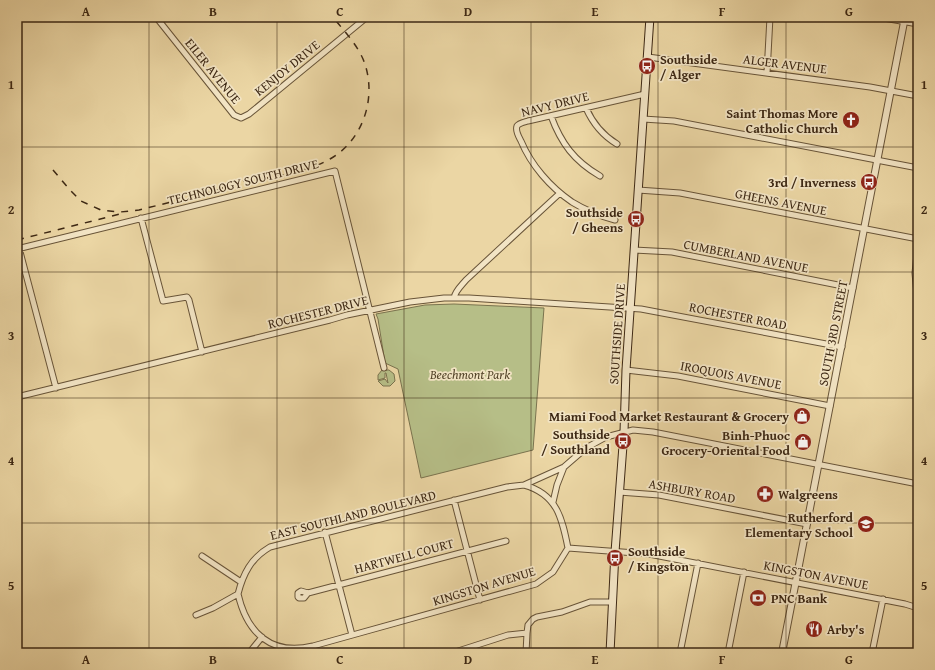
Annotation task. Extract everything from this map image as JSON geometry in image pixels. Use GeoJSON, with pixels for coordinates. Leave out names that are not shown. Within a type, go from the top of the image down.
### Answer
{"type":"FeatureCollection","features":[{"type":"Feature","properties":{"kind":"main road","name":"SOUTHSIDE DRIVE"},"geometry":{"type":"LineString","coordinates":[[610,653],[615,552],[624,432],[626,370],[650,17]]}},
{"type":"Feature","properties":{"kind":"street","name":"EILER AVENUE"},"geometry":{"type":"LineString","coordinates":[[156,17],[234,115],[239,118]]}},
{"type":"Feature","properties":{"kind":"street","name":"KENJOY DRIVE"},"geometry":{"type":"LineString","coordinates":[[239,118],[243,118],[367,17]]}},
{"type":"Feature","properties":{"kind":"street"},"geometry":{"type":"LineString","coordinates":[[767,73],[770,17]]}},
{"type":"Feature","properties":{"kind":"street"},"geometry":{"type":"LineString","coordinates":[[878,17],[905,19],[918,24]]}},
{"type":"Feature","properties":{"kind":"street","name":"SOUTH 3RD STREET"},"geometry":{"type":"LineString","coordinates":[[782,653],[905,19]]}},
{"type":"Feature","properties":{"kind":"street","name":"ALGER AVENUE"},"geometry":{"type":"LineString","coordinates":[[648,57],[891,90],[918,96]]}},
{"type":"Feature","properties":{"kind":"street","name":"NAVY DRIVE"},"geometry":{"type":"LineString","coordinates":[[615,220],[593,213],[572,202],[560,193],[546,179],[530,158],[517,132],[517,126],[519,124],[551,116],[645,94]]}},
{"type":"Feature","properties":{"kind":"street"},"geometry":{"type":"LineString","coordinates":[[586,108],[590,118],[600,132],[617,144]]}},
{"type":"Feature","properties":{"kind":"street"},"geometry":{"type":"LineString","coordinates":[[551,116],[557,133],[564,145],[580,162],[600,176]]}},
{"type":"Feature","properties":{"kind":"street"},"geometry":{"type":"LineString","coordinates":[[643,119],[674,120],[918,168]]}},
{"type":"Feature","properties":{"kind":"street","name":"TECHNOLOGY SOUTH DRIVE"},"geometry":{"type":"LineString","coordinates":[[18,249],[335,171],[370,310]]}},
{"type":"Feature","properties":{"kind":"street","name":"GHEENS AVENUE"},"geometry":{"type":"LineString","coordinates":[[638,190],[680,193],[918,239]]}},
{"type":"Feature","properties":{"kind":"street"},"geometry":{"type":"LineString","coordinates":[[454,298],[459,288],[466,280],[560,193]]}},
{"type":"Feature","properties":{"kind":"street"},"geometry":{"type":"LineString","coordinates":[[141,218],[163,302],[187,297],[202,352]]}},
{"type":"Feature","properties":{"kind":"street"},"geometry":{"type":"LineString","coordinates":[[918,245],[915,273],[918,305]]}},
{"type":"Feature","properties":{"kind":"street"},"geometry":{"type":"LineString","coordinates":[[18,249],[56,388]]}},
{"type":"Feature","properties":{"kind":"street","name":"CUMBERLAND AVENUE"},"geometry":{"type":"LineString","coordinates":[[634,250],[672,252],[853,288]]}},
{"type":"Feature","properties":{"kind":"street","name":"ROCHESTER DRIVE"},"geometry":{"type":"LineString","coordinates":[[17,397],[347,315],[416,301],[454,298],[631,308]]}},
{"type":"Feature","properties":{"kind":"street","name":"ROCHESTER ROAD"},"geometry":{"type":"LineString","coordinates":[[631,308],[641,308],[842,347]]}},
{"type":"Feature","properties":{"kind":"street"},"geometry":{"type":"LineString","coordinates":[[370,310],[384,368]]}},
{"type":"Feature","properties":{"kind":"street","name":"IROQUOIS AVENUE"},"geometry":{"type":"LineString","coordinates":[[626,370],[678,376],[830,406]]}},
{"type":"Feature","properties":{"kind":"street"},"geometry":{"type":"LineString","coordinates":[[553,502],[556,485],[564,468],[578,454],[596,441],[633,430],[653,432],[918,484]]}},
{"type":"Feature","properties":{"kind":"street","name":"EAST SOUTHLAND BOULEVARD"},"geometry":{"type":"LineString","coordinates":[[238,594],[241,582],[254,559],[270,547],[507,487],[524,485],[564,468]]}},
{"type":"Feature","properties":{"kind":"street"},"geometry":{"type":"LineString","coordinates":[[524,485],[538,490],[553,502],[564,527],[568,548]]}},
{"type":"Feature","properties":{"kind":"street","name":"ASHBURY ROAD"},"geometry":{"type":"LineString","coordinates":[[619,492],[659,495],[808,524]]}},
{"type":"Feature","properties":{"kind":"street"},"geometry":{"type":"LineString","coordinates":[[454,500],[480,600]]}},
{"type":"Feature","properties":{"kind":"street"},"geometry":{"type":"LineString","coordinates":[[325,532],[352,635]]}},
{"type":"Feature","properties":{"kind":"street","name":"HARTWELL COURT"},"geometry":{"type":"LineString","coordinates":[[308,593],[506,541]]}},
{"type":"Feature","properties":{"kind":"street","name":"KINGSTON AVENUE"},"geometry":{"type":"LineString","coordinates":[[238,594],[240,604],[249,623],[262,637],[277,646],[291,649],[305,648],[527,587],[543,580],[556,568],[568,548],[649,554],[882,599],[918,608]]}},
{"type":"Feature","properties":{"kind":"street"},"geometry":{"type":"LineString","coordinates":[[202,556],[241,582]]}},
{"type":"Feature","properties":{"kind":"street"},"geometry":{"type":"LineString","coordinates":[[680,653],[698,564]]}},
{"type":"Feature","properties":{"kind":"street"},"geometry":{"type":"LineString","coordinates":[[728,653],[744,572]]}},
{"type":"Feature","properties":{"kind":"street"},"geometry":{"type":"LineString","coordinates":[[196,615],[238,594]]}},
{"type":"Feature","properties":{"kind":"street"},"geometry":{"type":"LineString","coordinates":[[872,653],[882,599]]}},
{"type":"Feature","properties":{"kind":"street"},"geometry":{"type":"LineString","coordinates":[[526,653],[528,625],[537,616],[562,612],[590,602],[613,602]]}},
{"type":"Feature","properties":{"kind":"street"},"geometry":{"type":"LineString","coordinates":[[452,653],[508,635],[527,633]]}},
{"type":"Feature","properties":{"kind":"street"},"geometry":{"type":"LineString","coordinates":[[249,653],[262,637]]}},
{"type":"Feature","properties":{"kind":"green space","name":"Beechmont Park"},"geometry":{"type":"Polygon","coordinates":[[[454,304],[544,308],[533,450],[421,478],[398,369],[385,363],[376,314],[425,305],[454,304]]]}},
{"type":"Feature","properties":{"kind":"green space"},"geometry":{"type":"Polygon","coordinates":[[[382,370],[389,370],[394,374],[395,381],[390,386],[383,386],[378,381],[385,379],[388,383],[386,373],[385,378],[378,380],[378,375],[382,370]]]}},
{"type":"Feature","properties":{"kind":"railway"},"geometry":{"type":"LineString","coordinates":[[263,179],[305,169],[330,159],[342,151],[359,129],[365,115],[368,101],[369,87],[367,73],[363,59],[357,48],[333,17]]}},
{"type":"Feature","properties":{"kind":"railway"},"geometry":{"type":"LineString","coordinates":[[53,170],[81,201],[101,210],[120,212],[139,210],[211,192],[255,177]]}},
{"type":"Feature","properties":{"kind":"railway"},"geometry":{"type":"LineString","coordinates":[[17,240],[120,214]]}},
{"type":"Feature","properties":{"kind":"place","name":"Southside / Alger"},"geometry":{"type":"Point","coordinates":[647,66]}},
{"type":"Feature","properties":{"kind":"place","name":"Saint Thomas More Catholic Church"},"geometry":{"type":"Point","coordinates":[851,120]}},
{"type":"Feature","properties":{"kind":"place","name":"3rd / Inverness"},"geometry":{"type":"Point","coordinates":[869,182]}},
{"type":"Feature","properties":{"kind":"place","name":"Southside / Gheens"},"geometry":{"type":"Point","coordinates":[636,219]}},
{"type":"Feature","properties":{"kind":"place","name":"Miami Food Market Restaurant & Grocery"},"geometry":{"type":"Point","coordinates":[802,416]}},
{"type":"Feature","properties":{"kind":"place","name":"Southside / Southland"},"geometry":{"type":"Point","coordinates":[623,441]}},
{"type":"Feature","properties":{"kind":"place","name":"Binh-Phuoc Grocery-Oriental Food"},"geometry":{"type":"Point","coordinates":[803,442]}},
{"type":"Feature","properties":{"kind":"place","name":"Walgreens"},"geometry":{"type":"Point","coordinates":[765,494]}},
{"type":"Feature","properties":{"kind":"place","name":"Rutherford Elementary School"},"geometry":{"type":"Point","coordinates":[866,524]}},
{"type":"Feature","properties":{"kind":"place","name":"Southside / Kingston"},"geometry":{"type":"Point","coordinates":[615,558]}},
{"type":"Feature","properties":{"kind":"place","name":"PNC Bank"},"geometry":{"type":"Point","coordinates":[758,598]}},
{"type":"Feature","properties":{"kind":"place","name":"Arby's"},"geometry":{"type":"Point","coordinates":[814,629]}}]}
